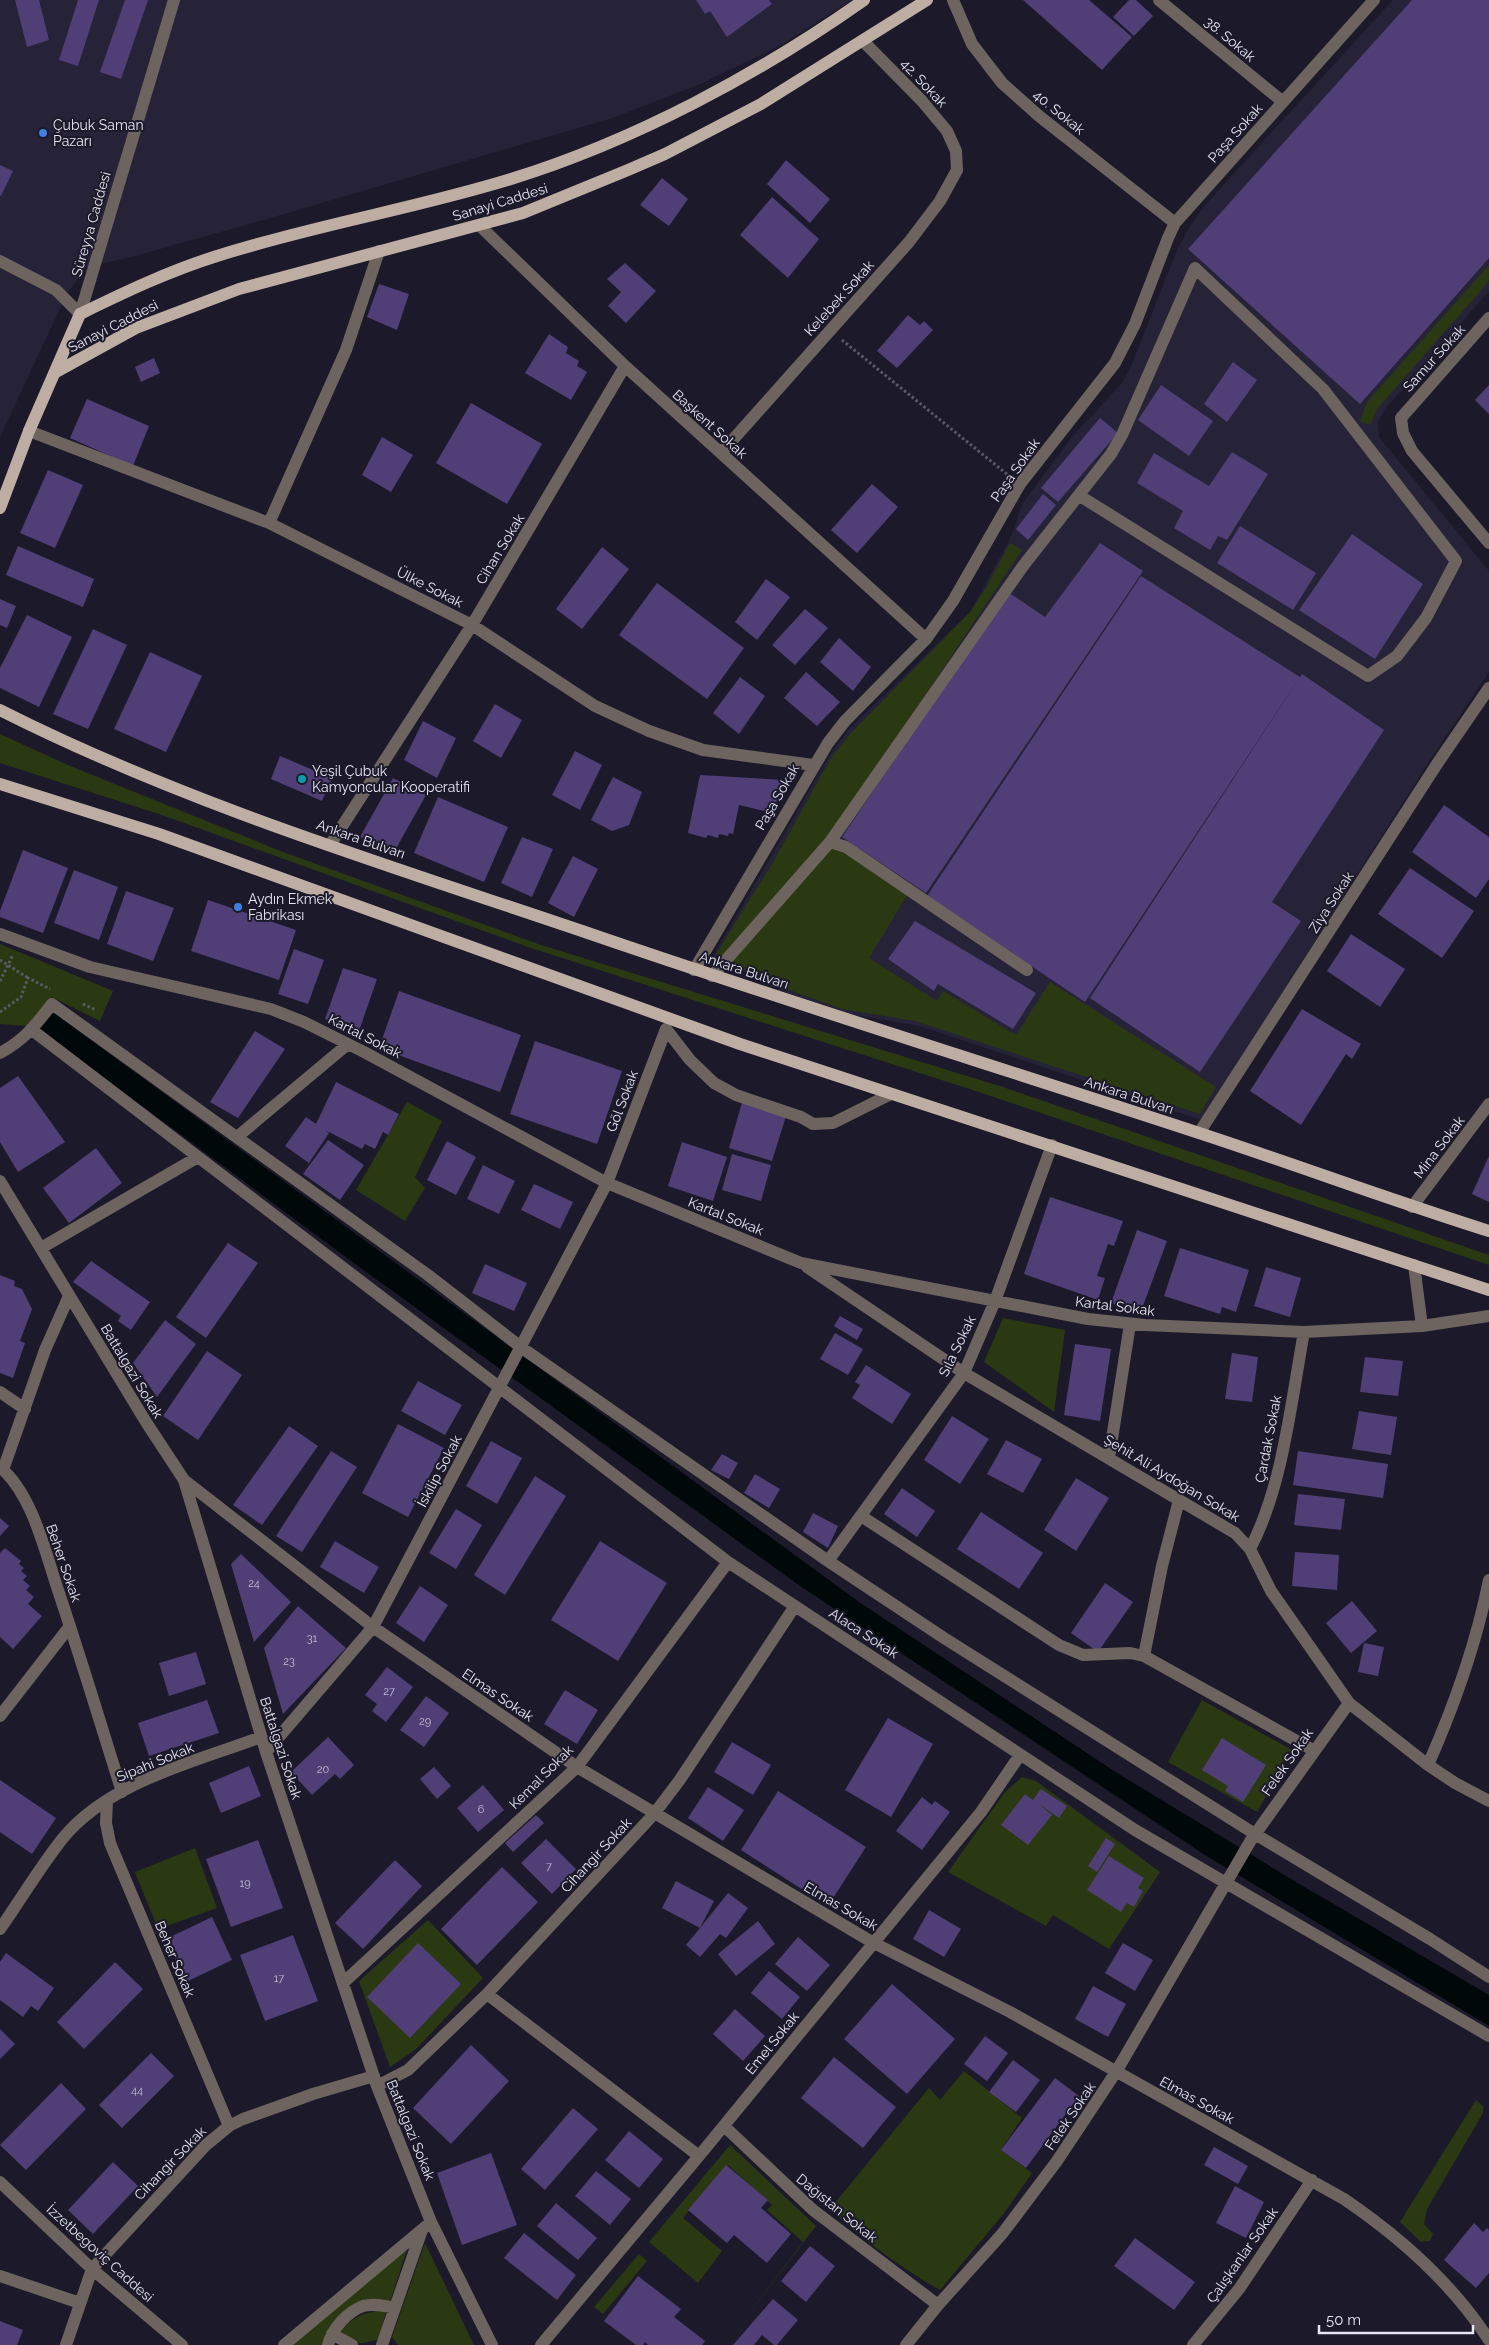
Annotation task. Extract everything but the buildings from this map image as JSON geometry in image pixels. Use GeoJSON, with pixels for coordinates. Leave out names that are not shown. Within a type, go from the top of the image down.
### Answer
{"type":"FeatureCollection","features":[{"type":"Feature","properties":{"kind":"main road","name":"Sanayi Caddesi"},"geometry":{"type":"LineString","coordinates":[[0,508],[29,431],[80,314],[138,285],[219,256],[336,224],[456,195],[573,157],[708,96],[805,39],[864,0]]}},
{"type":"Feature","properties":{"kind":"main road","name":"Sanayi Caddesi"},"geometry":{"type":"LineString","coordinates":[[56,372],[136,328],[239,289],[480,226],[575,193],[666,154],[761,104],[927,0]]}},
{"type":"Feature","properties":{"kind":"main road","name":"Ankara Bulvarı"},"geometry":{"type":"LineString","coordinates":[[0,710],[84,751],[134,772],[330,845],[712,976],[1199,1133],[1412,1207],[1489,1231]]}},
{"type":"Feature","properties":{"kind":"main road"},"geometry":{"type":"LineString","coordinates":[[0,784],[160,834],[703,1030],[891,1094],[1052,1145],[1489,1290]]}},
{"type":"Feature","properties":{"kind":"street","name":"Süreyya Caddesi"},"geometry":{"type":"LineString","coordinates":[[80,314],[174,0]]}},
{"type":"Feature","properties":{"kind":"street","name":"40. Sokak"},"geometry":{"type":"LineString","coordinates":[[953,0],[972,44],[1002,83],[1039,116],[1176,223]]}},
{"type":"Feature","properties":{"kind":"street","name":"38. Sokak"},"geometry":{"type":"LineString","coordinates":[[1159,0],[1283,102]]}},
{"type":"Feature","properties":{"kind":"street","name":"Paşa Sokak"},"geometry":{"type":"LineString","coordinates":[[694,970],[813,765],[845,721],[926,639],[954,601],[1020,484],[1114,363],[1135,324],[1168,238],[1176,223],[1374,0]]}},
{"type":"Feature","properties":{"kind":"street","name":"42. Sokak"},"geometry":{"type":"LineString","coordinates":[[863,41],[936,116],[947,132],[956,151]]}},
{"type":"Feature","properties":{"kind":"street","name":"Kelebek Sokak"},"geometry":{"type":"LineString","coordinates":[[721,453],[927,220],[952,183],[957,170],[956,151]]}},
{"type":"Feature","properties":{"kind":"street","name":"Başkent Sokak"},"geometry":{"type":"LineString","coordinates":[[480,226],[625,366],[926,639]]}},
{"type":"Feature","properties":{"kind":"street"},"geometry":{"type":"LineString","coordinates":[[270,522],[346,350],[379,251]]}},
{"type":"Feature","properties":{"kind":"street"},"geometry":{"type":"LineString","coordinates":[[0,261],[56,290],[80,314]]}},
{"type":"Feature","properties":{"kind":"street"},"geometry":{"type":"LineString","coordinates":[[712,976],[830,842],[1023,566],[1080,496],[1111,454],[1122,435],[1195,268],[1323,389],[1456,561],[1426,618],[1397,656],[1368,676],[1080,496]]}},
{"type":"Feature","properties":{"kind":"street","name":"Samur Sokak"},"geometry":{"type":"LineString","coordinates":[[1489,318],[1400,418],[1403,434],[1412,451],[1489,543]]}},
{"type":"Feature","properties":{"kind":"street","name":"Cihan Sokak"},"geometry":{"type":"LineString","coordinates":[[330,845],[472,626],[625,366]]}},
{"type":"Feature","properties":{"kind":"street","name":"Ülke Sokak"},"geometry":{"type":"LineString","coordinates":[[29,431],[270,522],[472,626],[595,706],[649,731],[703,750],[813,765]]}},
{"type":"Feature","properties":{"kind":"street","name":"Ziya Sokak"},"geometry":{"type":"LineString","coordinates":[[1199,1133],[1437,764],[1489,688]]}},
{"type":"Feature","properties":{"kind":"street"},"geometry":{"type":"LineString","coordinates":[[830,842],[846,846],[1027,970]]}},
{"type":"Feature","properties":{"kind":"street","name":"Kartal Sokak"},"geometry":{"type":"LineString","coordinates":[[0,934],[90,967],[272,1009],[348,1044],[607,1183],[801,1263],[1088,1319],[1130,1324],[1304,1332],[1422,1326],[1489,1316]]}},
{"type":"Feature","properties":{"kind":"street"},"geometry":{"type":"LineString","coordinates":[[0,1053],[17,1044],[32,1030],[52,1004],[428,1275],[521,1350],[828,1561],[1253,1837],[1430,1939],[1489,1977]]}},
{"type":"Feature","properties":{"kind":"street","name":"Göl Sokak"},"geometry":{"type":"LineString","coordinates":[[607,1183],[666,1029],[690,1060],[714,1083],[736,1095],[801,1116],[813,1124],[834,1123],[891,1094]]}},
{"type":"Feature","properties":{"kind":"street","name":"Alaca Sokak"},"geometry":{"type":"LineString","coordinates":[[32,1030],[198,1157],[504,1383],[728,1562],[1135,1830],[1489,2036]]}},
{"type":"Feature","properties":{"kind":"street"},"geometry":{"type":"LineString","coordinates":[[237,1137],[348,1044]]}},
{"type":"Feature","properties":{"kind":"street","name":"Mina Sokak"},"geometry":{"type":"LineString","coordinates":[[1412,1207],[1489,1104]]}},
{"type":"Feature","properties":{"kind":"street","name":"Sıla Sokak"},"geometry":{"type":"LineString","coordinates":[[828,1561],[964,1372],[995,1301],[1052,1145]]}},
{"type":"Feature","properties":{"kind":"street"},"geometry":{"type":"LineString","coordinates":[[41,1248],[198,1157]]}},
{"type":"Feature","properties":{"kind":"street","name":"Battalgazi Sokak"},"geometry":{"type":"LineString","coordinates":[[0,1182],[146,1422],[184,1480],[261,1738],[375,2081],[426,2226],[492,2345]]}},
{"type":"Feature","properties":{"kind":"street","name":"İskilip Sokak"},"geometry":{"type":"LineString","coordinates":[[266,1752],[373,1627],[504,1383],[607,1183]]}},
{"type":"Feature","properties":{"kind":"street","name":"Şehit Ali Aydoğan Sokak"},"geometry":{"type":"LineString","coordinates":[[801,1263],[964,1372],[1235,1533],[1250,1549],[1271,1591],[1349,1703],[1455,1783],[1489,1801]]}},
{"type":"Feature","properties":{"kind":"street"},"geometry":{"type":"LineString","coordinates":[[1414,1265],[1422,1326]]}},
{"type":"Feature","properties":{"kind":"street"},"geometry":{"type":"LineString","coordinates":[[2,1469],[45,1350],[69,1296]]}},
{"type":"Feature","properties":{"kind":"street"},"geometry":{"type":"LineString","coordinates":[[1109,1458],[1130,1324]]}},
{"type":"Feature","properties":{"kind":"street","name":"Çardak Sokak"},"geometry":{"type":"LineString","coordinates":[[1250,1549],[1262,1527],[1275,1483],[1304,1332]]}},
{"type":"Feature","properties":{"kind":"street"},"geometry":{"type":"LineString","coordinates":[[0,1392],[25,1409]]}},
{"type":"Feature","properties":{"kind":"street","name":"Beher Sokak"},"geometry":{"type":"LineString","coordinates":[[2,1469],[17,1484],[28,1504],[70,1626],[122,1792]]}},
{"type":"Feature","properties":{"kind":"street","name":"Elmas Sokak"},"geometry":{"type":"LineString","coordinates":[[184,1480],[373,1627],[576,1767],[872,1942],[1010,2012],[1312,2180],[1365,2214],[1409,2249],[1452,2291],[1489,2340]]}},
{"type":"Feature","properties":{"kind":"street"},"geometry":{"type":"LineString","coordinates":[[1144,1656],[1162,1566],[1179,1500]]}},
{"type":"Feature","properties":{"kind":"street"},"geometry":{"type":"LineString","coordinates":[[861,1516],[1059,1645],[1083,1655],[1130,1653],[1144,1656],[1313,1750]]}},
{"type":"Feature","properties":{"kind":"street","name":"Kemal Sokak"},"geometry":{"type":"LineString","coordinates":[[343,1983],[576,1767],[728,1562]]}},
{"type":"Feature","properties":{"kind":"street"},"geometry":{"type":"LineString","coordinates":[[1428,1764],[1467,1669],[1489,1580]]}},
{"type":"Feature","properties":{"kind":"street","name":"Cihangir Sokak"},"geometry":{"type":"LineString","coordinates":[[92,2269],[206,2145],[229,2126],[272,2108],[375,2081],[408,2070],[487,1994],[654,1814],[679,1781],[795,1606]]}},
{"type":"Feature","properties":{"kind":"street"},"geometry":{"type":"LineString","coordinates":[[0,1716],[70,1626]]}},
{"type":"Feature","properties":{"kind":"street","name":"Felek Sokak"},"geometry":{"type":"LineString","coordinates":[[906,2345],[938,2305],[1031,2198],[1116,2072],[1225,1881],[1253,1837],[1313,1750],[1349,1703]]}},
{"type":"Feature","properties":{"kind":"street","name":"Sipahi Sokak"},"geometry":{"type":"LineString","coordinates":[[0,1929],[64,1837],[106,1801],[134,1784],[261,1738]]}},
{"type":"Feature","properties":{"kind":"street","name":"Emel Sokak"},"geometry":{"type":"LineString","coordinates":[[541,2345],[724,2126],[872,1942],[980,1812],[1020,1755]]}},
{"type":"Feature","properties":{"kind":"street","name":"Beher Sokak"},"geometry":{"type":"LineString","coordinates":[[106,1801],[106,1823],[110,1843],[229,2126]]}},
{"type":"Feature","properties":{"kind":"street"},"geometry":{"type":"LineString","coordinates":[[487,1994],[699,2156]]}},
{"type":"Feature","properties":{"kind":"street","name":"Dağıstan Sokak"},"geometry":{"type":"LineString","coordinates":[[724,2126],[813,2210],[938,2305]]}},
{"type":"Feature","properties":{"kind":"street","name":"Çalışkanlar Sokak"},"geometry":{"type":"LineString","coordinates":[[1193,2345],[1239,2289],[1312,2180]]}},
{"type":"Feature","properties":{"kind":"street","name":"İzzetbegoviç Caddesi"},"geometry":{"type":"LineString","coordinates":[[0,2182],[92,2269],[182,2345]]}},
{"type":"Feature","properties":{"kind":"street"},"geometry":{"type":"LineString","coordinates":[[382,2345],[426,2226]]}},
{"type":"Feature","properties":{"kind":"street"},"geometry":{"type":"LineString","coordinates":[[284,2345],[426,2226]]}},
{"type":"Feature","properties":{"kind":"street"},"geometry":{"type":"LineString","coordinates":[[66,2345],[92,2269]]}},
{"type":"Feature","properties":{"kind":"street"},"geometry":{"type":"LineString","coordinates":[[0,2276],[80,2303]]}},
{"type":"Feature","properties":{"kind":"street"},"geometry":{"type":"LineString","coordinates":[[352,2345],[330,2340],[346,2317],[363,2306],[376,2305],[395,2308]]}},
{"type":"Feature","properties":{"kind":"path"},"geometry":{"type":"LineString","coordinates":[[830,330],[1020,484]]}},
{"type":"Feature","properties":{"kind":"path"},"geometry":{"type":"LineString","coordinates":[[0,982],[18,940]]}},
{"type":"Feature","properties":{"kind":"path"},"geometry":{"type":"LineString","coordinates":[[0,960],[28,978]]}},
{"type":"Feature","properties":{"kind":"shaded area"},"geometry":{"type":"Polygon","coordinates":[[[0,0],[852,0],[783,44],[698,85],[612,118],[284,214],[135,256],[87,267],[67,293],[0,437],[0,0]]]}},
{"type":"Feature","properties":{"kind":"shaded area"},"geometry":{"type":"Polygon","coordinates":[[[1393,0],[1489,0],[1489,291],[1385,409],[1378,422],[1379,437],[1489,571],[1489,672],[1432,757],[1201,1120],[920,1026],[850,1014],[782,991],[713,956],[830,755],[849,729],[970,612],[1011,537],[1023,503],[1072,437],[1122,383],[1132,364],[1177,250],[1190,226],[1206,204],[1393,0]]]}},
{"type":"Feature","properties":{"kind":"shaded area"},"geometry":{"type":"Polygon","coordinates":[[[51,1011],[859,1602],[1114,1771],[1296,1882],[1489,1995],[1489,2026],[1205,1855],[800,1586],[358,1266],[37,1028],[51,1011]]]}},
{"type":"Feature","properties":{"kind":"green space"},"geometry":{"type":"Polygon","coordinates":[[[1489,265],[1489,281],[1378,408],[1370,425],[1360,421],[1367,402],[1489,265]]]}},
{"type":"Feature","properties":{"kind":"green space"},"geometry":{"type":"Polygon","coordinates":[[[1010,543],[1022,550],[829,840],[908,894],[869,958],[937,1001],[943,991],[1016,1035],[1050,982],[1216,1087],[1200,1114],[915,1021],[842,1009],[773,984],[716,954],[772,864],[831,758],[851,733],[970,612],[986,588],[1010,543]]]}},
{"type":"Feature","properties":{"kind":"green space"},"geometry":{"type":"Polygon","coordinates":[[[0,734],[70,766],[283,852],[541,945],[1006,1088],[1489,1255],[1489,1265],[982,1093],[528,947],[162,815],[0,763],[0,734]]]}},
{"type":"Feature","properties":{"kind":"green space"},"geometry":{"type":"Polygon","coordinates":[[[0,944],[113,991],[100,1021],[52,997],[28,1026],[0,1024],[0,944]]]}},
{"type":"Feature","properties":{"kind":"green space"},"geometry":{"type":"Polygon","coordinates":[[[407,1102],[442,1121],[415,1177],[425,1188],[405,1221],[356,1190],[407,1102]]]}},
{"type":"Feature","properties":{"kind":"green space"},"geometry":{"type":"Polygon","coordinates":[[[1003,1318],[1065,1330],[1054,1412],[984,1362],[1003,1318]]]}},
{"type":"Feature","properties":{"kind":"green space"},"geometry":{"type":"Polygon","coordinates":[[[1202,1700],[1292,1750],[1257,1812],[1168,1762],[1202,1700]]]}},
{"type":"Feature","properties":{"kind":"green space"},"geometry":{"type":"Polygon","coordinates":[[[1022,1777],[1036,1781],[1160,1872],[1109,1949],[1053,1915],[1046,1926],[948,1872],[1005,1792],[1022,1777]]]}},
{"type":"Feature","properties":{"kind":"green space"},"geometry":{"type":"Polygon","coordinates":[[[195,1848],[217,1908],[158,1929],[135,1872],[195,1848]]]}},
{"type":"Feature","properties":{"kind":"green space"},"geometry":{"type":"Polygon","coordinates":[[[428,1920],[483,1978],[416,2049],[390,2067],[359,1981],[428,1920]]]}},
{"type":"Feature","properties":{"kind":"green space"},"geometry":{"type":"Polygon","coordinates":[[[964,2071],[1022,2118],[1001,2150],[1032,2173],[1005,2212],[940,2290],[883,2253],[830,2209],[929,2088],[940,2100],[964,2071]]]}},
{"type":"Feature","properties":{"kind":"green space"},"geometry":{"type":"Polygon","coordinates":[[[1476,2100],[1483,2106],[1483,2113],[1427,2209],[1424,2224],[1433,2234],[1430,2241],[1421,2242],[1400,2222],[1476,2100]]]}},
{"type":"Feature","properties":{"kind":"green space"},"geometry":{"type":"Polygon","coordinates":[[[730,2145],[816,2226],[725,2345],[803,2242],[767,2210],[772,2205],[728,2165],[683,2218],[722,2251],[698,2283],[649,2242],[730,2145]]]}},
{"type":"Feature","properties":{"kind":"green space"},"geometry":{"type":"Polygon","coordinates":[[[425,2243],[474,2345],[398,2345],[392,2337],[425,2243]]]}},
{"type":"Feature","properties":{"kind":"green space"},"geometry":{"type":"Polygon","coordinates":[[[408,2246],[390,2302],[369,2299],[327,2332],[322,2345],[293,2345],[408,2246]]]}},
{"type":"Feature","properties":{"kind":"green space"},"geometry":{"type":"Polygon","coordinates":[[[639,2254],[647,2261],[603,2314],[594,2307],[639,2254]]]}},
{"type":"Feature","properties":{"kind":"green space"},"geometry":{"type":"Polygon","coordinates":[[[386,2311],[379,2339],[359,2343],[339,2335],[353,2319],[371,2312],[386,2311]]]}},
{"type":"Feature","properties":{"kind":"place","name":"Çubuk Saman Pazarı"},"geometry":{"type":"Point","coordinates":[43,133]}},
{"type":"Feature","properties":{"kind":"place","name":"Yeşil Çubuk Kamyoncular Kooperatifi"},"geometry":{"type":"Point","coordinates":[302,779]}},
{"type":"Feature","properties":{"kind":"place","name":"Aydın Ekmek Fabrikası"},"geometry":{"type":"Point","coordinates":[238,907]}}]}
